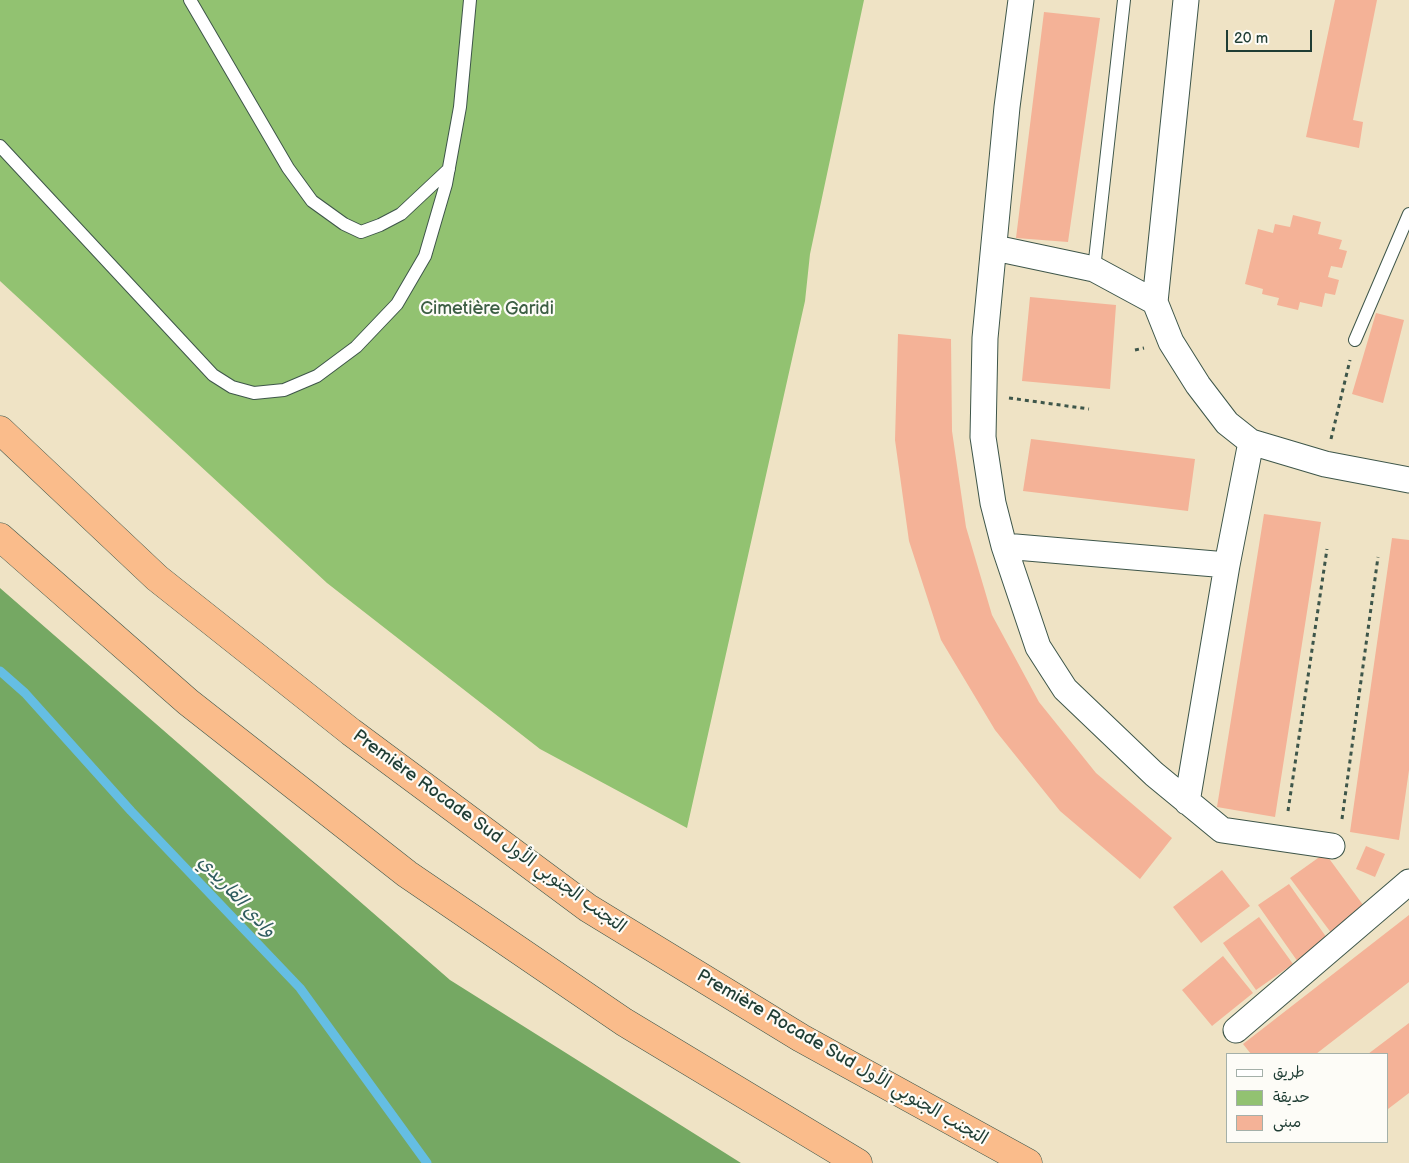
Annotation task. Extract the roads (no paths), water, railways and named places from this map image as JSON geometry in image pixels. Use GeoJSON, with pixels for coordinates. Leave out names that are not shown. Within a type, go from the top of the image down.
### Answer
{"type":"FeatureCollection","features":[{"type":"Feature","properties":{"kind":"highway","name":"Première Rocade Sud التجنب الجنوبي الأول"},"geometry":{"type":"LineString","coordinates":[[0,430],[157,578],[350,732],[588,908],[801,1038],[1028,1163]]}},
{"type":"Feature","properties":{"kind":"highway"},"geometry":{"type":"LineString","coordinates":[[0,537],[188,702],[407,874],[624,1022],[858,1163]]}},
{"type":"Feature","properties":{"kind":"street"},"geometry":{"type":"LineString","coordinates":[[1021,0],[1007,107],[986,338],[982,437],[993,503],[1004,546],[1038,647],[1065,689],[1103,728],[1222,830],[1332,846]]}},
{"type":"Feature","properties":{"kind":"street"},"geometry":{"type":"LineString","coordinates":[[1186,0],[1154,302],[1172,342],[1198,384],[1227,423],[1251,442],[1325,464],[1409,480]]}},
{"type":"Feature","properties":{"kind":"street"},"geometry":{"type":"LineString","coordinates":[[995,248],[1094,270],[1154,302]]}},
{"type":"Feature","properties":{"kind":"street"},"geometry":{"type":"LineString","coordinates":[[1188,802],[1227,565],[1251,442]]}},
{"type":"Feature","properties":{"kind":"street"},"geometry":{"type":"LineString","coordinates":[[1004,546],[1227,565]]}},
{"type":"Feature","properties":{"kind":"street"},"geometry":{"type":"LineString","coordinates":[[1236,1030],[1409,882]]}},
{"type":"Feature","properties":{"kind":"lane"},"geometry":{"type":"LineString","coordinates":[[190,0],[288,168],[312,201],[344,224],[361,232],[401,214],[449,169]]}},
{"type":"Feature","properties":{"kind":"lane"},"geometry":{"type":"LineString","coordinates":[[0,146],[213,375],[232,388],[254,393],[284,390],[317,376],[356,347],[397,304],[425,256],[449,169],[460,107],[470,0]]}},
{"type":"Feature","properties":{"kind":"lane"},"geometry":{"type":"LineString","coordinates":[[1094,270],[1124,0]]}},
{"type":"Feature","properties":{"kind":"lane"},"geometry":{"type":"LineString","coordinates":[[1355,340],[1409,214]]}},
{"type":"Feature","properties":{"kind":"waterway","name":"وادي القاريدي"},"geometry":{"type":"LineString","coordinates":[[0,671],[25,693],[131,811],[300,988],[427,1163]]}},
{"type":"Feature","properties":{"kind":"park label","name":"Cimetière Garidi"},"geometry":{"type":"Point","coordinates":[487,309]}}]}
